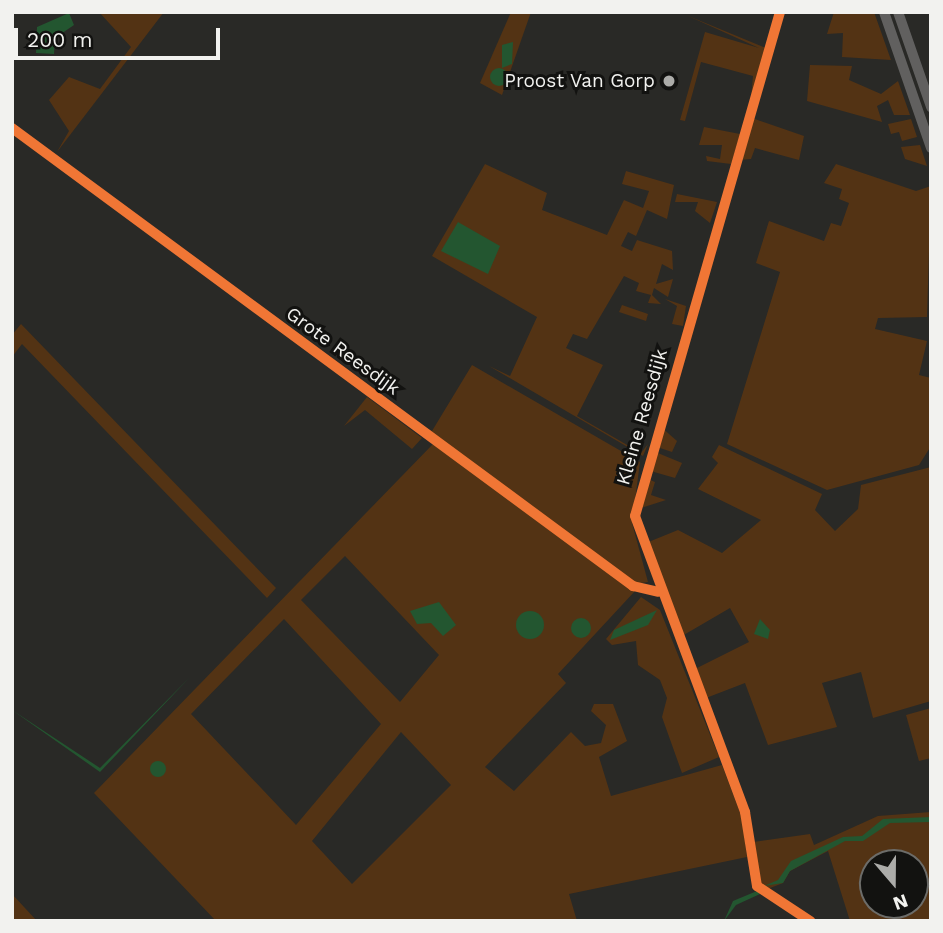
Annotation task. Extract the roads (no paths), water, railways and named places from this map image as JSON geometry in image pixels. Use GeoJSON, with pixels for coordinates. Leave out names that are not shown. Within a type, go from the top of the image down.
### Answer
{"type":"FeatureCollection","features":[{"type":"Feature","properties":{"kind":"main road"},"geometry":{"type":"LineString","coordinates":[[884,12],[931,148]]}},
{"type":"Feature","properties":{"kind":"main road"},"geometry":{"type":"LineString","coordinates":[[898,12],[931,107]]}},
{"type":"Feature","properties":{"kind":"street","name":"Kleine Reesdijk"},"geometry":{"type":"LineString","coordinates":[[780,12],[637,494],[635,523],[658,592],[745,812],[757,886],[810,921]]}},
{"type":"Feature","properties":{"kind":"street","name":"Grote Reesdijk"},"geometry":{"type":"LineString","coordinates":[[12,128],[633,586],[658,592]]}},
{"type":"Feature","properties":{"kind":"place","name":"Proost Van Gorp"},"geometry":{"type":"Point","coordinates":[669,81]}}]}
